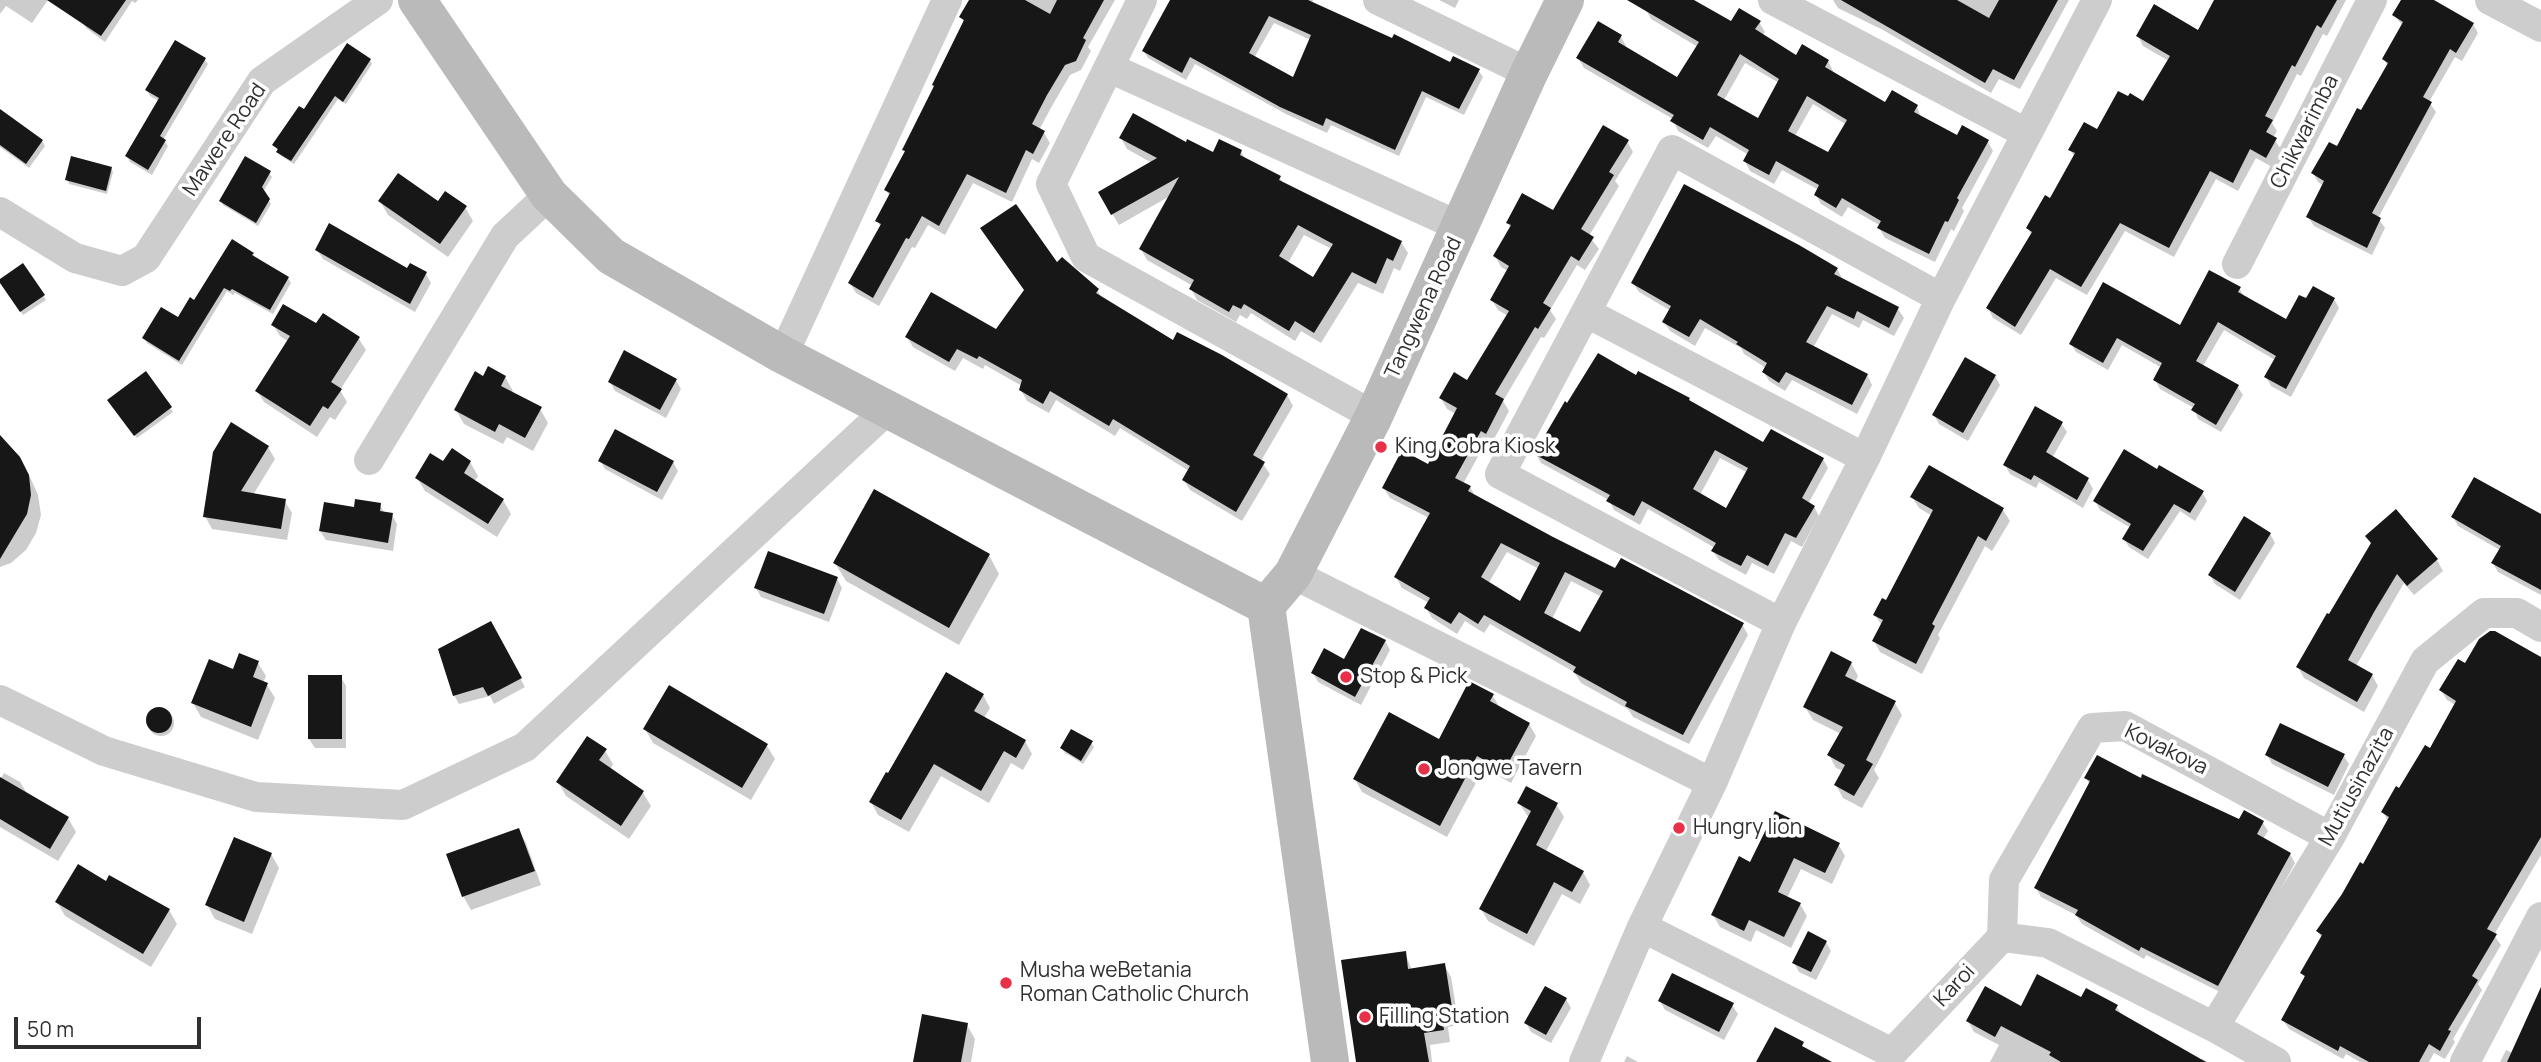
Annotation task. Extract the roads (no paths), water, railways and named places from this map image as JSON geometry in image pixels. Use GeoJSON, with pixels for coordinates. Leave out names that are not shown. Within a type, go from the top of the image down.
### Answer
{"type":"FeatureCollection","features":[{"type":"Feature","properties":{"kind":"street","name":"Mawere Road"},"geometry":{"type":"LineString","coordinates":[[0,212],[75,258],[122,271],[146,258],[262,81],[378,0]]}},
{"type":"Feature","properties":{"kind":"street"},"geometry":{"type":"LineString","coordinates":[[417,0],[549,195],[611,256],[783,355],[1266,606],[1329,1062]]}},
{"type":"Feature","properties":{"kind":"street"},"geometry":{"type":"LineString","coordinates":[[783,355],[947,0]]}},
{"type":"Feature","properties":{"kind":"street"},"geometry":{"type":"LineString","coordinates":[[1142,0],[1051,184],[1086,257],[1374,416]]}},
{"type":"Feature","properties":{"kind":"street"},"geometry":{"type":"LineString","coordinates":[[1378,0],[1529,73]]}},
{"type":"Feature","properties":{"kind":"street","name":"Tangwena Road"},"geometry":{"type":"LineString","coordinates":[[1266,606],[1293,574],[1374,416],[1529,73],[1565,0]]}},
{"type":"Feature","properties":{"kind":"street"},"geometry":{"type":"LineString","coordinates":[[1773,0],[2026,133]]}},
{"type":"Feature","properties":{"kind":"street"},"geometry":{"type":"LineString","coordinates":[[1584,1062],[1642,927],[1712,783],[1781,623],[1865,458],[1941,298],[2097,0]]}},
{"type":"Feature","properties":{"kind":"street","name":"Chikwarimba"},"geometry":{"type":"LineString","coordinates":[[2237,264],[2372,0]]}},
{"type":"Feature","properties":{"kind":"street"},"geometry":{"type":"LineString","coordinates":[[2490,0],[2541,27]]}},
{"type":"Feature","properties":{"kind":"street"},"geometry":{"type":"LineString","coordinates":[[1110,68],[1461,227]]}},
{"type":"Feature","properties":{"kind":"street"},"geometry":{"type":"LineString","coordinates":[[1781,623],[1500,474],[1672,150],[1941,298]]}},
{"type":"Feature","properties":{"kind":"street"},"geometry":{"type":"LineString","coordinates":[[369,460],[505,236],[549,195]]}},
{"type":"Feature","properties":{"kind":"street"},"geometry":{"type":"LineString","coordinates":[[1587,313],[1865,458]]}},
{"type":"Feature","properties":{"kind":"street"},"geometry":{"type":"LineString","coordinates":[[0,700],[104,751],[256,797],[403,805],[525,747],[888,409]]}},
{"type":"Feature","properties":{"kind":"street"},"geometry":{"type":"LineString","coordinates":[[1293,574],[1712,783]]}},
{"type":"Feature","properties":{"kind":"street","name":"Mutiusinazita"},"geometry":{"type":"LineString","coordinates":[[2214,1027],[2330,837],[2425,662],[2484,613],[2517,613],[2541,627]]}},
{"type":"Feature","properties":{"kind":"street","name":"Kovakova"},"geometry":{"type":"LineString","coordinates":[[2002,937],[2004,880],[2092,728],[2126,726],[2330,837]]}},
{"type":"Feature","properties":{"kind":"street","name":"Karoi"},"geometry":{"type":"LineString","coordinates":[[1642,927],[1892,1053],[2002,937]]}},
{"type":"Feature","properties":{"kind":"street"},"geometry":{"type":"LineString","coordinates":[[2465,1062],[2538,928]]}},
{"type":"Feature","properties":{"kind":"street"},"geometry":{"type":"LineString","coordinates":[[2002,937],[2048,943],[2214,1027],[2276,1062]]}},
{"type":"Feature","properties":{"kind":"place","name":"King Cobra Kiosk"},"geometry":{"type":"Point","coordinates":[1381,447]}},
{"type":"Feature","properties":{"kind":"place","name":"Stop & Pick"},"geometry":{"type":"Point","coordinates":[1346,677]}},
{"type":"Feature","properties":{"kind":"place","name":"Jongwe Tavern"},"geometry":{"type":"Point","coordinates":[1424,769]}},
{"type":"Feature","properties":{"kind":"place","name":"Hungry lion"},"geometry":{"type":"Point","coordinates":[1679,828]}},
{"type":"Feature","properties":{"kind":"place","name":"Musha weBetania Roman Catholic Church"},"geometry":{"type":"Point","coordinates":[1006,983]}},
{"type":"Feature","properties":{"kind":"place","name":"Filling Station"},"geometry":{"type":"Point","coordinates":[1365,1017]}}]}
